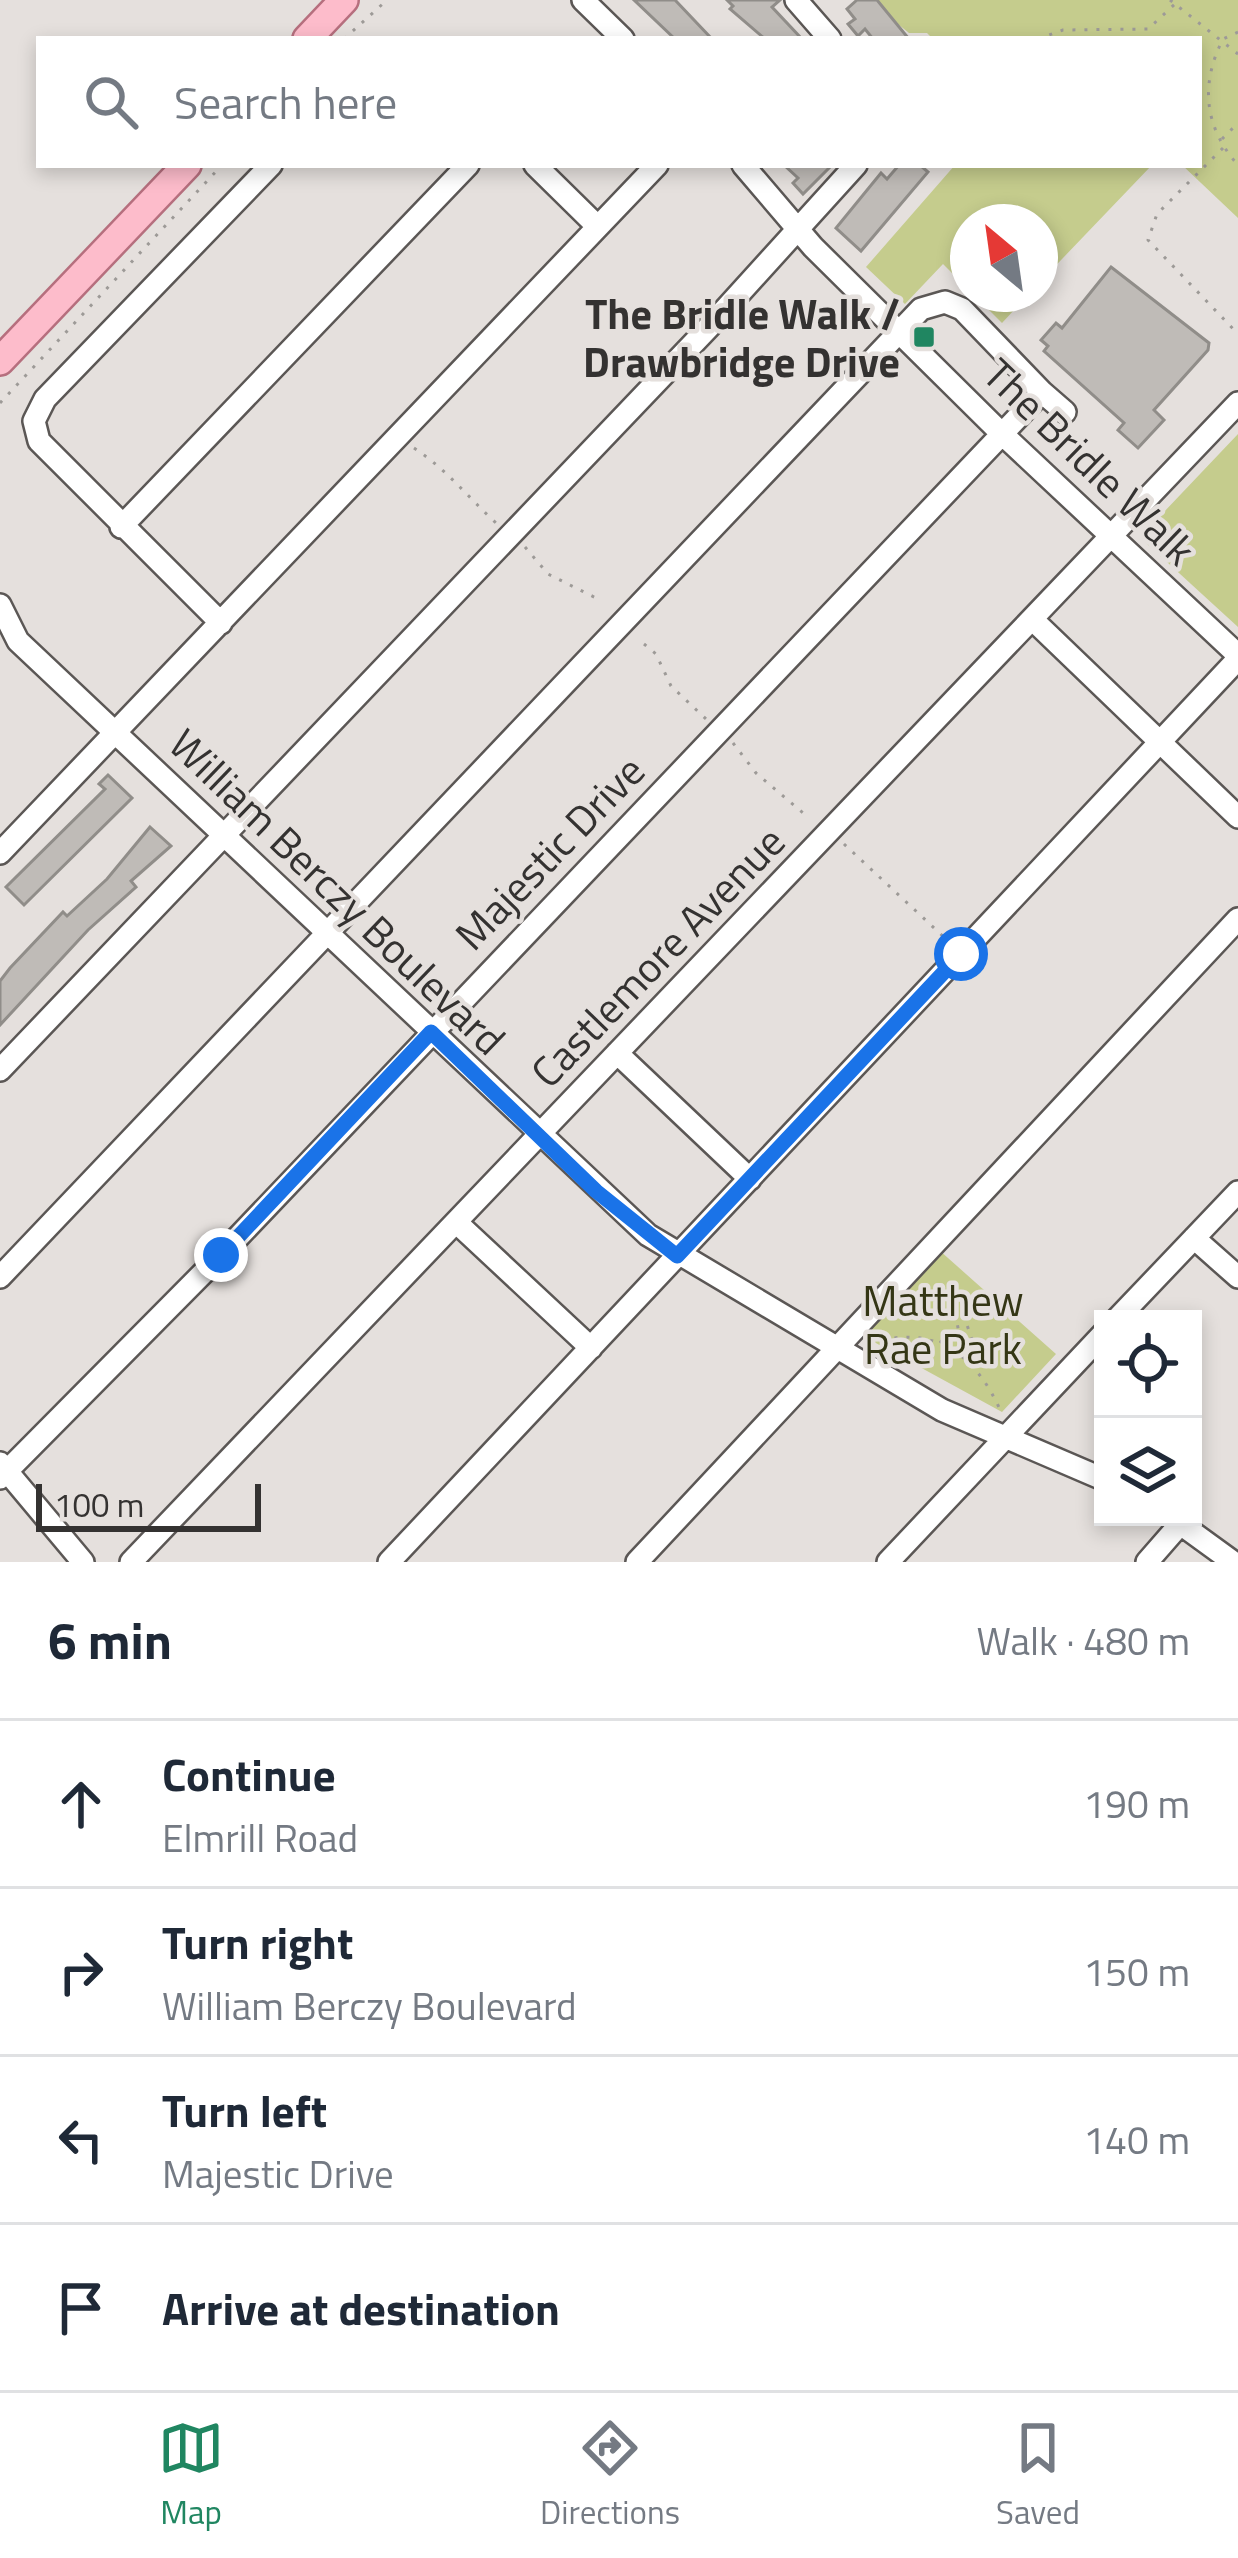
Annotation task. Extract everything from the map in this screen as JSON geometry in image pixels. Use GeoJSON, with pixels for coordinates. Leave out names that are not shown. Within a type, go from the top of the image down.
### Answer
{"type":"FeatureCollection","features":[{"type":"Feature","properties":{"kind":"main road"},"geometry":{"type":"LineString","coordinates":[[310,36],[344,0]]}},
{"type":"Feature","properties":{"kind":"main road"},"geometry":{"type":"LineString","coordinates":[[0,362],[184,168]]}},
{"type":"Feature","properties":{"kind":"street"},"geometry":{"type":"LineString","coordinates":[[584,0],[620,36]]}},
{"type":"Feature","properties":{"kind":"street"},"geometry":{"type":"LineString","coordinates":[[796,0],[827,36]]}},
{"type":"Feature","properties":{"kind":"street"},"geometry":{"type":"LineString","coordinates":[[221,623],[39,441],[36,412],[268,168]]}},
{"type":"Feature","properties":{"kind":"street"},"geometry":{"type":"LineString","coordinates":[[122,527],[465,168]]}},
{"type":"Feature","properties":{"kind":"street"},"geometry":{"type":"LineString","coordinates":[[538,168],[596,225]]}},
{"type":"Feature","properties":{"kind":"street"},"geometry":{"type":"LineString","coordinates":[[3,844],[221,623],[654,168]]}},
{"type":"Feature","properties":{"kind":"street","name":"The Bridle Walk"},"geometry":{"type":"LineString","coordinates":[[745,168],[798,231],[1000,432],[1238,657]]}},
{"type":"Feature","properties":{"kind":"street"},"geometry":{"type":"LineString","coordinates":[[0,1070],[853,168]]}},
{"type":"Feature","properties":{"kind":"street"},"geometry":{"type":"LineString","coordinates":[[0,1277],[927,305],[954,304],[1065,412]]}},
{"type":"Feature","properties":{"kind":"street","name":"Majestic Drive"},"geometry":{"type":"LineString","coordinates":[[3,1470],[431,1032],[1042,392]]}},
{"type":"Feature","properties":{"kind":"street","name":"Castlemore Avenue"},"geometry":{"type":"LineString","coordinates":[[131,1562],[1238,403]]}},
{"type":"Feature","properties":{"kind":"street","name":"William Berczy Boulevard"},"geometry":{"type":"LineString","coordinates":[[0,605],[9,638],[115,732],[624,1215],[677,1256],[835,1348],[1004,1438],[1094,1475]]}},
{"type":"Feature","properties":{"kind":"street"},"geometry":{"type":"LineString","coordinates":[[1032,619],[1238,817]]}},
{"type":"Feature","properties":{"kind":"street"},"geometry":{"type":"LineString","coordinates":[[389,1562],[1238,657]]}},
{"type":"Feature","properties":{"kind":"street"},"geometry":{"type":"LineString","coordinates":[[637,1562],[1238,919]]}},
{"type":"Feature","properties":{"kind":"street"},"geometry":{"type":"LineString","coordinates":[[617,1054],[750,1179]]}},
{"type":"Feature","properties":{"kind":"street"},"geometry":{"type":"LineString","coordinates":[[1126,1310],[1238,1192]]}},
{"type":"Feature","properties":{"kind":"street"},"geometry":{"type":"LineString","coordinates":[[456,1222],[590,1348]]}},
{"type":"Feature","properties":{"kind":"street"},"geometry":{"type":"LineString","coordinates":[[1194,1238],[1238,1277]]}},
{"type":"Feature","properties":{"kind":"street"},"geometry":{"type":"LineString","coordinates":[[888,1562],[1094,1343]]}},
{"type":"Feature","properties":{"kind":"street"},"geometry":{"type":"LineString","coordinates":[[3,1470],[83,1562]]}},
{"type":"Feature","properties":{"kind":"street"},"geometry":{"type":"LineString","coordinates":[[1147,1562],[1172,1526]]}},
{"type":"Feature","properties":{"kind":"street"},"geometry":{"type":"LineString","coordinates":[[1184,1526],[1233,1562]]}},
{"type":"Feature","properties":{"kind":"path"},"geometry":{"type":"LineString","coordinates":[[347,36],[387,0]]}},
{"type":"Feature","properties":{"kind":"path"},"geometry":{"type":"LineString","coordinates":[[1046,36],[1063,30],[1148,28],[1172,2],[1238,54]]}},
{"type":"Feature","properties":{"kind":"path"},"geometry":{"type":"LineString","coordinates":[[1238,32],[1223,39],[1205,82],[1209,115],[1223,148],[1238,165]]}},
{"type":"Feature","properties":{"kind":"path"},"geometry":{"type":"LineString","coordinates":[[1221,141],[1238,124]]}},
{"type":"Feature","properties":{"kind":"path"},"geometry":{"type":"LineString","coordinates":[[1223,148],[1157,214],[1148,240],[1238,334]]}},
{"type":"Feature","properties":{"kind":"path"},"geometry":{"type":"LineString","coordinates":[[0,403],[219,168]]}},
{"type":"Feature","properties":{"kind":"path"},"geometry":{"type":"LineString","coordinates":[[399,435],[440,461],[466,498],[496,523]]}},
{"type":"Feature","properties":{"kind":"path"},"geometry":{"type":"LineString","coordinates":[[519,542],[548,574],[596,598]]}},
{"type":"Feature","properties":{"kind":"path"},"geometry":{"type":"LineString","coordinates":[[644,644],[656,654],[671,686],[706,719]]}},
{"type":"Feature","properties":{"kind":"path"},"geometry":{"type":"LineString","coordinates":[[728,738],[756,773],[809,818]]}},
{"type":"Feature","properties":{"kind":"path"},"geometry":{"type":"LineString","coordinates":[[839,839],[953,946]]}},
{"type":"Feature","properties":{"kind":"path"},"geometry":{"type":"LineString","coordinates":[[938,1344],[951,1328],[967,1325],[972,1339],[960,1354]]}},
{"type":"Feature","properties":{"kind":"path"},"geometry":{"type":"LineString","coordinates":[[871,1343],[901,1334],[960,1354],[983,1375],[1003,1414]]}},
{"type":"Feature","properties":{"kind":"green space"},"geometry":{"type":"Polygon","coordinates":[[[868,0],[1238,0],[1238,218],[1185,168],[1202,168],[1202,36],[909,33],[868,0]]]}},
{"type":"Feature","properties":{"kind":"green space"},"geometry":{"type":"Polygon","coordinates":[[[952,168],[1149,168],[1058,263],[1058,204],[950,204],[950,271],[943,264],[905,304],[866,267],[952,168]]]}},
{"type":"Feature","properties":{"kind":"green space"},"geometry":{"type":"Polygon","coordinates":[[[991,312],[1012,312],[1002,323],[991,312]]]}},
{"type":"Feature","properties":{"kind":"green space"},"geometry":{"type":"Polygon","coordinates":[[[1238,434],[1238,627],[1144,541],[1144,533],[1238,434]]]}},
{"type":"Feature","properties":{"kind":"green space","name":"Matthew Rae Park"},"geometry":{"type":"Polygon","coordinates":[[[939,1250],[1056,1354],[1002,1412],[863,1336],[939,1250]]]}},
{"type":"Feature","properties":{"kind":"building"},"geometry":{"type":"Polygon","coordinates":[[[634,0],[675,0],[709,36],[672,36],[634,0]]]}},
{"type":"Feature","properties":{"kind":"building"},"geometry":{"type":"Polygon","coordinates":[[[727,0],[780,0],[772,7],[799,36],[762,36],[730,9],[733,6],[727,0]]]}},
{"type":"Feature","properties":{"kind":"building"},"geometry":{"type":"Polygon","coordinates":[[[857,0],[877,0],[907,36],[871,36],[865,29],[858,36],[848,24],[855,19],[847,9],[857,0]]]}},
{"type":"Feature","properties":{"kind":"building"},"geometry":{"type":"Polygon","coordinates":[[[787,168],[829,168],[803,194],[793,183],[798,178],[787,168]]]}},
{"type":"Feature","properties":{"kind":"building"},"geometry":{"type":"Polygon","coordinates":[[[896,168],[928,172],[861,251],[836,228],[881,173],[887,179],[896,168]]]}},
{"type":"Feature","properties":{"kind":"building"},"geometry":{"type":"Polygon","coordinates":[[[1111,267],[1209,343],[1208,350],[1154,410],[1164,420],[1138,448],[1118,430],[1124,423],[1044,351],[1048,346],[1041,340],[1056,323],[1062,328],[1111,267]]]}},
{"type":"Feature","properties":{"kind":"building"},"geometry":{"type":"Polygon","coordinates":[[[108,775],[132,798],[24,905],[6,887],[105,789],[99,784],[108,775]]]}},
{"type":"Feature","properties":{"kind":"building"},"geometry":{"type":"Polygon","coordinates":[[[150,827],[171,846],[131,881],[136,887],[88,930],[0,1025],[0,981],[63,912],[67,916],[107,879],[150,827]]]}},
{"type":"Feature","properties":{"kind":"place","name":"The Bridle Walk / Drawbridge Drive"},"geometry":{"type":"Point","coordinates":[924,337]}},
{"type":"Feature","properties":{"kind":"route"},"geometry":{"type":"LineString","coordinates":[[221,1255],[431,1032],[596,1191],[677,1256],[961,954]]}}]}
